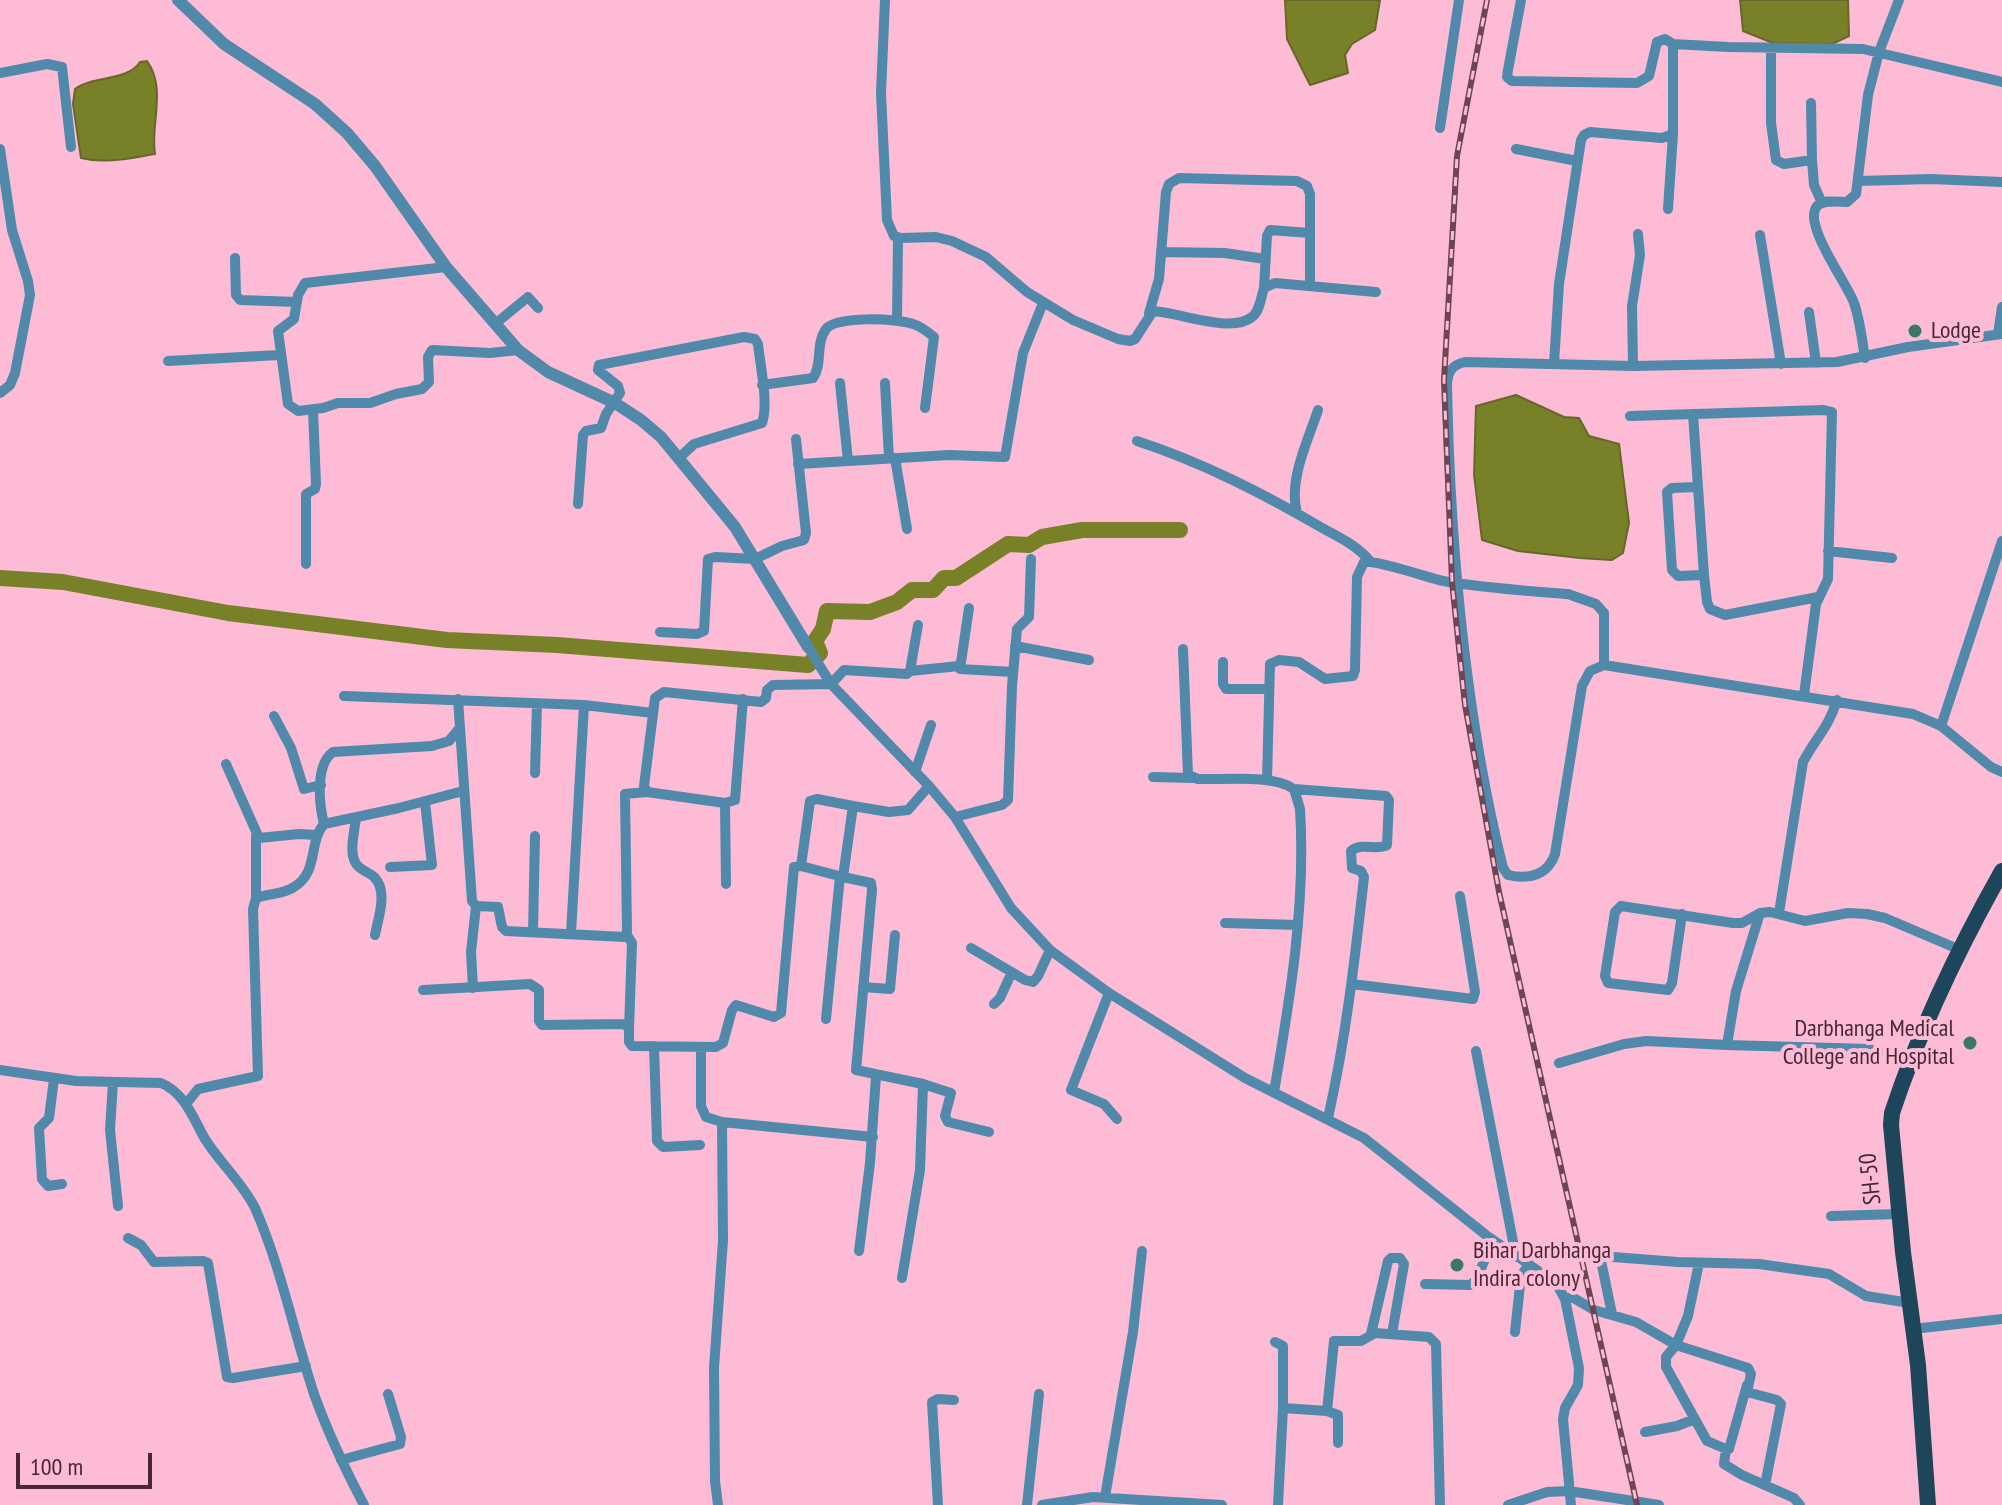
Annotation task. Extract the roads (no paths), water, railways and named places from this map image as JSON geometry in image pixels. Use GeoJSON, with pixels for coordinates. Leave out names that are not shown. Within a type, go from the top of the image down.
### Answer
{"type":"FeatureCollection","features":[{"type":"Feature","properties":{"kind":"main road","name":"SH-50"},"geometry":{"type":"LineString","coordinates":[[1928,1505],[1918,1365],[1899,1214],[1892,1113],[1911,1059],[1958,949],[2002,871]]}},
{"type":"Feature","properties":{"kind":"street"},"geometry":{"type":"LineString","coordinates":[[178,0],[224,44],[315,104],[347,133],[375,166],[446,267],[518,350],[548,372],[615,403],[641,420],[680,457],[735,527],[831,684],[955,817],[1011,908],[1050,950],[1109,993],[1245,1078],[1328,1118],[1391,1157],[1493,1240],[1556,1283],[1565,1299],[1579,1377],[1563,1419],[1571,1505]]}},
{"type":"Feature","properties":{"kind":"street"},"geometry":{"type":"LineString","coordinates":[[885,0],[881,93],[887,220],[890,231],[898,237],[936,237],[963,246],[986,257],[1043,303],[1073,320],[1125,341],[1139,335],[1159,279],[1169,184],[1179,178],[1304,183],[1309,190],[1310,286]]}},
{"type":"Feature","properties":{"kind":"street"},"geometry":{"type":"LineString","coordinates":[[1440,128],[1459,0]]}},
{"type":"Feature","properties":{"kind":"street"},"geometry":{"type":"LineString","coordinates":[[1521,0],[1507,77],[1512,81],[1637,83],[1644,81],[1652,70],[1657,42],[1665,39],[1673,44],[1863,49],[2002,82]]}},
{"type":"Feature","properties":{"kind":"street"},"geometry":{"type":"LineString","coordinates":[[1865,358],[1853,301],[1814,225],[1815,211],[1822,203],[1853,199],[1868,95],[1879,52],[1899,0]]}},
{"type":"Feature","properties":{"kind":"street"},"geometry":{"type":"LineString","coordinates":[[1668,209],[1673,134],[1673,44]]}},
{"type":"Feature","properties":{"kind":"street"},"geometry":{"type":"LineString","coordinates":[[1771,48],[1771,123],[1776,160],[1784,164],[1806,158],[1812,160]]}},
{"type":"Feature","properties":{"kind":"street"},"geometry":{"type":"LineString","coordinates":[[0,73],[47,64],[62,67],[71,147]]}},
{"type":"Feature","properties":{"kind":"street"},"geometry":{"type":"LineString","coordinates":[[1811,103],[1814,185],[1822,203]]}},
{"type":"Feature","properties":{"kind":"street"},"geometry":{"type":"LineString","coordinates":[[1554,364],[1559,284],[1581,140],[1590,132],[1662,138],[1673,134]]}},
{"type":"Feature","properties":{"kind":"street"},"geometry":{"type":"LineString","coordinates":[[0,149],[12,230],[30,295],[15,373],[10,385],[0,393]]}},
{"type":"Feature","properties":{"kind":"street"},"geometry":{"type":"LineString","coordinates":[[1516,149],[1577,161]]}},
{"type":"Feature","properties":{"kind":"street"},"geometry":{"type":"LineString","coordinates":[[1858,181],[1945,179],[2002,182]]}},
{"type":"Feature","properties":{"kind":"street"},"geometry":{"type":"LineString","coordinates":[[1149,313],[1158,311],[1197,320],[1243,321],[1251,318],[1264,288],[1270,230],[1310,233]]}},
{"type":"Feature","properties":{"kind":"street"},"geometry":{"type":"LineString","coordinates":[[1633,366],[1632,306],[1640,255],[1638,234]]}},
{"type":"Feature","properties":{"kind":"street"},"geometry":{"type":"LineString","coordinates":[[1760,235],[1781,364]]}},
{"type":"Feature","properties":{"kind":"street"},"geometry":{"type":"LineString","coordinates":[[897,321],[898,237]]}},
{"type":"Feature","properties":{"kind":"street"},"geometry":{"type":"LineString","coordinates":[[1161,252],[1225,253],[1265,259]]}},
{"type":"Feature","properties":{"kind":"street"},"geometry":{"type":"LineString","coordinates":[[235,258],[236,295],[240,300],[297,302]]}},
{"type":"Feature","properties":{"kind":"street"},"geometry":{"type":"LineString","coordinates":[[446,267],[313,280],[301,287],[294,319],[278,331],[288,404],[298,411],[313,410],[338,403],[370,403],[422,389],[429,382],[428,357],[432,350],[490,353],[518,350]]}},
{"type":"Feature","properties":{"kind":"street"},"geometry":{"type":"LineString","coordinates":[[1264,288],[1275,283],[1376,292]]}},
{"type":"Feature","properties":{"kind":"street"},"geometry":{"type":"LineString","coordinates":[[495,324],[528,297],[538,308]]}},
{"type":"Feature","properties":{"kind":"street"},"geometry":{"type":"LineString","coordinates":[[798,464],[967,455],[1005,457],[1023,353],[1043,303]]}},
{"type":"Feature","properties":{"kind":"street"},"geometry":{"type":"LineString","coordinates":[[2002,307],[2000,334],[1908,347],[1865,358],[1816,363],[1633,366],[1465,362],[1452,367],[1447,374],[1449,472],[1470,696],[1486,799],[1503,868],[1508,875],[1538,875],[1552,864],[1582,686],[1590,671],[1604,665],[1913,714],[1941,726],[1991,767],[2002,772]]}},
{"type":"Feature","properties":{"kind":"street"},"geometry":{"type":"LineString","coordinates":[[1809,312],[1816,363]]}},
{"type":"Feature","properties":{"kind":"street"},"geometry":{"type":"LineString","coordinates":[[762,385],[813,378],[818,371],[822,339],[832,324],[850,320],[897,321],[914,324],[934,337],[925,408]]}},
{"type":"Feature","properties":{"kind":"street"},"geometry":{"type":"LineString","coordinates":[[578,504],[583,435],[586,431],[601,428],[620,388],[600,372],[599,365],[751,337],[758,344],[762,423],[694,444],[680,457]]}},
{"type":"Feature","properties":{"kind":"street"},"geometry":{"type":"LineString","coordinates":[[168,361],[279,355]]}},
{"type":"Feature","properties":{"kind":"street"},"geometry":{"type":"LineString","coordinates":[[840,383],[848,461]]}},
{"type":"Feature","properties":{"kind":"street"},"geometry":{"type":"LineString","coordinates":[[885,383],[892,458],[907,529]]}},
{"type":"Feature","properties":{"kind":"street"},"geometry":{"type":"LineString","coordinates":[[306,564],[306,494],[316,488],[313,410]]}},
{"type":"Feature","properties":{"kind":"street"},"geometry":{"type":"LineString","coordinates":[[1297,513],[1294,502],[1296,481],[1318,410]]}},
{"type":"Feature","properties":{"kind":"street"},"geometry":{"type":"LineString","coordinates":[[1630,416],[1832,412],[1828,579],[1818,597],[1804,695]]}},
{"type":"Feature","properties":{"kind":"street"},"geometry":{"type":"LineString","coordinates":[[1693,414],[1707,602],[1717,613],[1725,615],[1818,597]]}},
{"type":"Feature","properties":{"kind":"street"},"geometry":{"type":"LineString","coordinates":[[660,632],[697,634],[704,631],[708,559],[755,559],[782,546],[800,542],[805,537],[796,439]]}},
{"type":"Feature","properties":{"kind":"street"},"geometry":{"type":"LineString","coordinates":[[1137,441],[1219,472],[1355,546],[1370,561],[1407,573],[1458,583],[1568,594],[1596,604],[1606,620],[1604,665]]}},
{"type":"Feature","properties":{"kind":"street"},"geometry":{"type":"LineString","coordinates":[[1697,487],[1672,488],[1667,492],[1672,570],[1678,576],[1704,575]]}},
{"type":"Feature","properties":{"kind":"street"},"geometry":{"type":"LineString","coordinates":[[1941,726],[2002,541]]}},
{"type":"Feature","properties":{"kind":"street"},"geometry":{"type":"LineString","coordinates":[[1828,551],[1892,558]]}},
{"type":"Feature","properties":{"kind":"street"},"geometry":{"type":"LineString","coordinates":[[955,817],[1002,805],[1008,800],[1015,646],[1018,625],[1029,617],[1031,559]]}},
{"type":"Feature","properties":{"kind":"street"},"geometry":{"type":"LineString","coordinates":[[1267,780],[1270,664],[1279,660],[1306,665],[1325,679],[1353,676],[1358,571],[1364,562],[1370,561]]}},
{"type":"Feature","properties":{"kind":"street"},"geometry":{"type":"LineString","coordinates":[[959,666],[969,608]]}},
{"type":"Feature","properties":{"kind":"street"},"geometry":{"type":"LineString","coordinates":[[910,671],[918,625]]}},
{"type":"Feature","properties":{"kind":"street"},"geometry":{"type":"LineString","coordinates":[[1015,646],[1089,660]]}},
{"type":"Feature","properties":{"kind":"street"},"geometry":{"type":"LineString","coordinates":[[1183,649],[1186,769],[1192,778]]}},
{"type":"Feature","properties":{"kind":"street"},"geometry":{"type":"LineString","coordinates":[[1223,662],[1223,684],[1226,689],[1269,689]]}},
{"type":"Feature","properties":{"kind":"street"},"geometry":{"type":"LineString","coordinates":[[647,792],[644,786],[656,695],[664,692],[764,701],[767,690],[773,685],[831,684],[844,670],[902,675],[910,671],[959,666],[965,671],[1013,672]]}},
{"type":"Feature","properties":{"kind":"street"},"geometry":{"type":"LineString","coordinates":[[344,696],[584,705],[653,713]]}},
{"type":"Feature","properties":{"kind":"street"},"geometry":{"type":"LineString","coordinates":[[458,699],[472,901],[476,906],[471,952],[473,988]]}},
{"type":"Feature","properties":{"kind":"street"},"geometry":{"type":"LineString","coordinates":[[743,699],[735,800],[725,803],[647,792],[625,794],[627,935],[632,943],[630,1045],[716,1047],[723,1043],[736,1005],[774,1017],[781,1013],[794,867],[866,881],[872,887],[855,1068],[858,1072],[923,1084],[951,1093],[945,1116],[948,1122],[989,1132]]}},
{"type":"Feature","properties":{"kind":"street"},"geometry":{"type":"LineString","coordinates":[[1779,913],[1803,762],[1811,746],[1830,723],[1837,700]]}},
{"type":"Feature","properties":{"kind":"street"},"geometry":{"type":"LineString","coordinates":[[535,773],[537,704]]}},
{"type":"Feature","properties":{"kind":"street"},"geometry":{"type":"LineString","coordinates":[[571,933],[584,705]]}},
{"type":"Feature","properties":{"kind":"street"},"geometry":{"type":"LineString","coordinates":[[274,716],[291,748],[304,789],[308,791],[321,785]]}},
{"type":"Feature","properties":{"kind":"street"},"geometry":{"type":"LineString","coordinates":[[915,772],[931,725]]}},
{"type":"Feature","properties":{"kind":"street"},"geometry":{"type":"LineString","coordinates":[[324,824],[320,808],[323,763],[333,752],[432,746],[449,741],[458,730]]}},
{"type":"Feature","properties":{"kind":"street"},"geometry":{"type":"LineString","coordinates":[[186,1104],[198,1089],[258,1076],[253,909],[256,898],[256,836],[226,764]]}},
{"type":"Feature","properties":{"kind":"street"},"geometry":{"type":"LineString","coordinates":[[1153,777],[1267,780],[1285,783],[1294,789],[1386,796],[1389,800],[1387,845],[1383,848],[1357,847],[1351,851],[1352,868],[1361,871],[1364,877],[1341,1058],[1328,1118]]}},
{"type":"Feature","properties":{"kind":"street"},"geometry":{"type":"LineString","coordinates":[[801,866],[810,801],[817,799],[889,812],[908,810],[929,786]]}},
{"type":"Feature","properties":{"kind":"street"},"geometry":{"type":"LineString","coordinates":[[1274,1092],[1298,925],[1301,823],[1294,789]]}},
{"type":"Feature","properties":{"kind":"street"},"geometry":{"type":"LineString","coordinates":[[256,898],[284,893],[300,883],[312,865],[317,835],[324,824],[463,791]]}},
{"type":"Feature","properties":{"kind":"street"},"geometry":{"type":"LineString","coordinates":[[390,867],[432,865],[425,802]]}},
{"type":"Feature","properties":{"kind":"street"},"geometry":{"type":"LineString","coordinates":[[725,803],[726,884]]}},
{"type":"Feature","properties":{"kind":"street"},"geometry":{"type":"LineString","coordinates":[[826,1019],[853,806]]}},
{"type":"Feature","properties":{"kind":"street"},"geometry":{"type":"LineString","coordinates":[[356,817],[353,858],[359,868],[376,878],[380,889],[375,935]]}},
{"type":"Feature","properties":{"kind":"street"},"geometry":{"type":"LineString","coordinates":[[256,836],[266,839],[299,834],[317,835]]}},
{"type":"Feature","properties":{"kind":"street"},"geometry":{"type":"LineString","coordinates":[[533,932],[535,836]]}},
{"type":"Feature","properties":{"kind":"street"},"geometry":{"type":"LineString","coordinates":[[1352,984],[1473,999],[1475,992],[1460,896]]}},
{"type":"Feature","properties":{"kind":"street"},"geometry":{"type":"LineString","coordinates":[[476,906],[498,907],[502,927],[506,931],[619,938],[627,935]]}},
{"type":"Feature","properties":{"kind":"street"},"geometry":{"type":"LineString","coordinates":[[1682,914],[1672,983],[1668,990],[1608,983],[1605,976],[1617,908],[1627,906],[1682,914],[1733,923],[1742,923],[1760,913],[1779,913],[1805,921],[1848,913],[1867,914],[1885,918],[1958,949]]}},
{"type":"Feature","properties":{"kind":"street"},"geometry":{"type":"LineString","coordinates":[[1727,1045],[1736,991],[1760,913]]}},
{"type":"Feature","properties":{"kind":"street"},"geometry":{"type":"LineString","coordinates":[[1225,923],[1298,925]]}},
{"type":"Feature","properties":{"kind":"street"},"geometry":{"type":"LineString","coordinates":[[863,987],[890,989],[895,935]]}},
{"type":"Feature","properties":{"kind":"street"},"geometry":{"type":"LineString","coordinates":[[971,948],[1029,982],[1036,980],[1050,950]]}},
{"type":"Feature","properties":{"kind":"street"},"geometry":{"type":"LineString","coordinates":[[994,1004],[1012,972]]}},
{"type":"Feature","properties":{"kind":"street"},"geometry":{"type":"LineString","coordinates":[[423,990],[535,985],[539,990],[539,1021],[542,1025],[621,1024],[629,1029]]}},
{"type":"Feature","properties":{"kind":"street"},"geometry":{"type":"LineString","coordinates":[[1109,993],[1071,1090],[1104,1104],[1117,1119]]}},
{"type":"Feature","properties":{"kind":"street"},"geometry":{"type":"LineString","coordinates":[[1559,1063],[1624,1044],[1646,1041],[1870,1049],[1911,1059]]}},
{"type":"Feature","properties":{"kind":"street"},"geometry":{"type":"LineString","coordinates":[[654,1046],[657,1141],[663,1147],[700,1145]]}},
{"type":"Feature","properties":{"kind":"street"},"geometry":{"type":"LineString","coordinates":[[701,1047],[701,1111],[706,1117],[722,1122],[873,1137]]}},
{"type":"Feature","properties":{"kind":"street"},"geometry":{"type":"LineString","coordinates":[[1476,1051],[1516,1257]]}},
{"type":"Feature","properties":{"kind":"street"},"geometry":{"type":"LineString","coordinates":[[0,1070],[54,1079],[161,1083],[172,1088],[186,1104],[211,1147],[239,1181],[254,1207],[306,1366],[341,1460],[364,1505]]}},
{"type":"Feature","properties":{"kind":"street"},"geometry":{"type":"LineString","coordinates":[[859,1251],[873,1137],[876,1076]]}},
{"type":"Feature","properties":{"kind":"street"},"geometry":{"type":"LineString","coordinates":[[54,1079],[49,1118],[39,1128],[42,1179],[48,1186],[62,1184]]}},
{"type":"Feature","properties":{"kind":"street"},"geometry":{"type":"LineString","coordinates":[[113,1082],[110,1115],[118,1206]]}},
{"type":"Feature","properties":{"kind":"street"},"geometry":{"type":"LineString","coordinates":[[902,1278],[920,1170],[923,1084]]}},
{"type":"Feature","properties":{"kind":"street"},"geometry":{"type":"LineString","coordinates":[[718,1505],[714,1368],[723,1240],[722,1122]]}},
{"type":"Feature","properties":{"kind":"street"},"geometry":{"type":"LineString","coordinates":[[1831,1216],[1899,1214]]}},
{"type":"Feature","properties":{"kind":"street"},"geometry":{"type":"LineString","coordinates":[[128,1238],[141,1245],[154,1262],[208,1263],[227,1377],[306,1366]]}},
{"type":"Feature","properties":{"kind":"street"},"geometry":{"type":"LineString","coordinates":[[1425,1284],[1471,1285],[1493,1240]]}},
{"type":"Feature","properties":{"kind":"street"},"geometry":{"type":"LineString","coordinates":[[1097,1500],[1133,1332],[1142,1251]]}},
{"type":"Feature","properties":{"kind":"street"},"geometry":{"type":"LineString","coordinates":[[1612,1314],[1600,1256],[1759,1264],[1829,1274],[1866,1296],[1910,1303]]}},
{"type":"Feature","properties":{"kind":"street"},"geometry":{"type":"LineString","coordinates":[[1371,1334],[1388,1261],[1400,1258],[1404,1264],[1392,1334]]}},
{"type":"Feature","properties":{"kind":"street"},"geometry":{"type":"LineString","coordinates":[[1699,1263],[1688,1316],[1665,1364],[1707,1441],[1726,1449],[1724,1464],[1794,1498],[1800,1505]]}},
{"type":"Feature","properties":{"kind":"street"},"geometry":{"type":"LineString","coordinates":[[1515,1332],[1521,1276],[1529,1264]]}},
{"type":"Feature","properties":{"kind":"street"},"geometry":{"type":"LineString","coordinates":[[1565,1299],[1572,1297],[1594,1310],[1636,1322],[1676,1345],[1744,1366],[1751,1374],[1729,1449]]}},
{"type":"Feature","properties":{"kind":"street"},"geometry":{"type":"LineString","coordinates":[[1913,1329],[2002,1319]]}},
{"type":"Feature","properties":{"kind":"street"},"geometry":{"type":"LineString","coordinates":[[1327,1411],[1334,1341],[1361,1341],[1371,1334],[1429,1337],[1436,1344],[1440,1505]]}},
{"type":"Feature","properties":{"kind":"street"},"geometry":{"type":"LineString","coordinates":[[1275,1342],[1283,1346],[1278,1505]]}},
{"type":"Feature","properties":{"kind":"street"},"geometry":{"type":"LineString","coordinates":[[1747,1385],[1750,1394],[1777,1400],[1781,1404],[1765,1485]]}},
{"type":"Feature","properties":{"kind":"street"},"geometry":{"type":"LineString","coordinates":[[341,1460],[400,1444],[401,1437],[388,1394]]}},
{"type":"Feature","properties":{"kind":"street"},"geometry":{"type":"LineString","coordinates":[[1027,1505],[1039,1394]]}},
{"type":"Feature","properties":{"kind":"street"},"geometry":{"type":"LineString","coordinates":[[938,1505],[932,1402],[938,1399],[954,1400]]}},
{"type":"Feature","properties":{"kind":"street"},"geometry":{"type":"LineString","coordinates":[[1283,1408],[1327,1411],[1338,1415],[1338,1443]]}},
{"type":"Feature","properties":{"kind":"street"},"geometry":{"type":"LineString","coordinates":[[1645,1432],[1695,1419]]}},
{"type":"Feature","properties":{"kind":"street"},"geometry":{"type":"LineString","coordinates":[[1508,1505],[1547,1492],[1569,1491],[1659,1505]]}},
{"type":"Feature","properties":{"kind":"street"},"geometry":{"type":"LineString","coordinates":[[1042,1505],[1097,1500],[1222,1505]]}},
{"type":"Feature","properties":{"kind":"waterway"},"geometry":{"type":"LineString","coordinates":[[0,578],[63,582],[228,613],[447,640],[557,645],[808,665],[820,653],[815,641],[823,629],[827,611],[870,612],[897,602],[912,590],[933,590],[944,578],[956,578],[1008,544],[1029,545],[1042,537],[1082,530],[1180,530]]}},
{"type":"Feature","properties":{"kind":"railway"},"geometry":{"type":"LineString","coordinates":[[1487,0],[1457,156],[1444,380],[1452,582],[1465,705],[1499,892],[1637,1505]]}},
{"type":"Feature","properties":{"kind":"place","name":"Lodge"},"geometry":{"type":"Point","coordinates":[1915,331]}},
{"type":"Feature","properties":{"kind":"place","name":"Darbhanga Medical College and Hospital"},"geometry":{"type":"Point","coordinates":[1970,1043]}},
{"type":"Feature","properties":{"kind":"place","name":"Bihar Darbhanga Indira colony"},"geometry":{"type":"Point","coordinates":[1457,1265]}}]}
